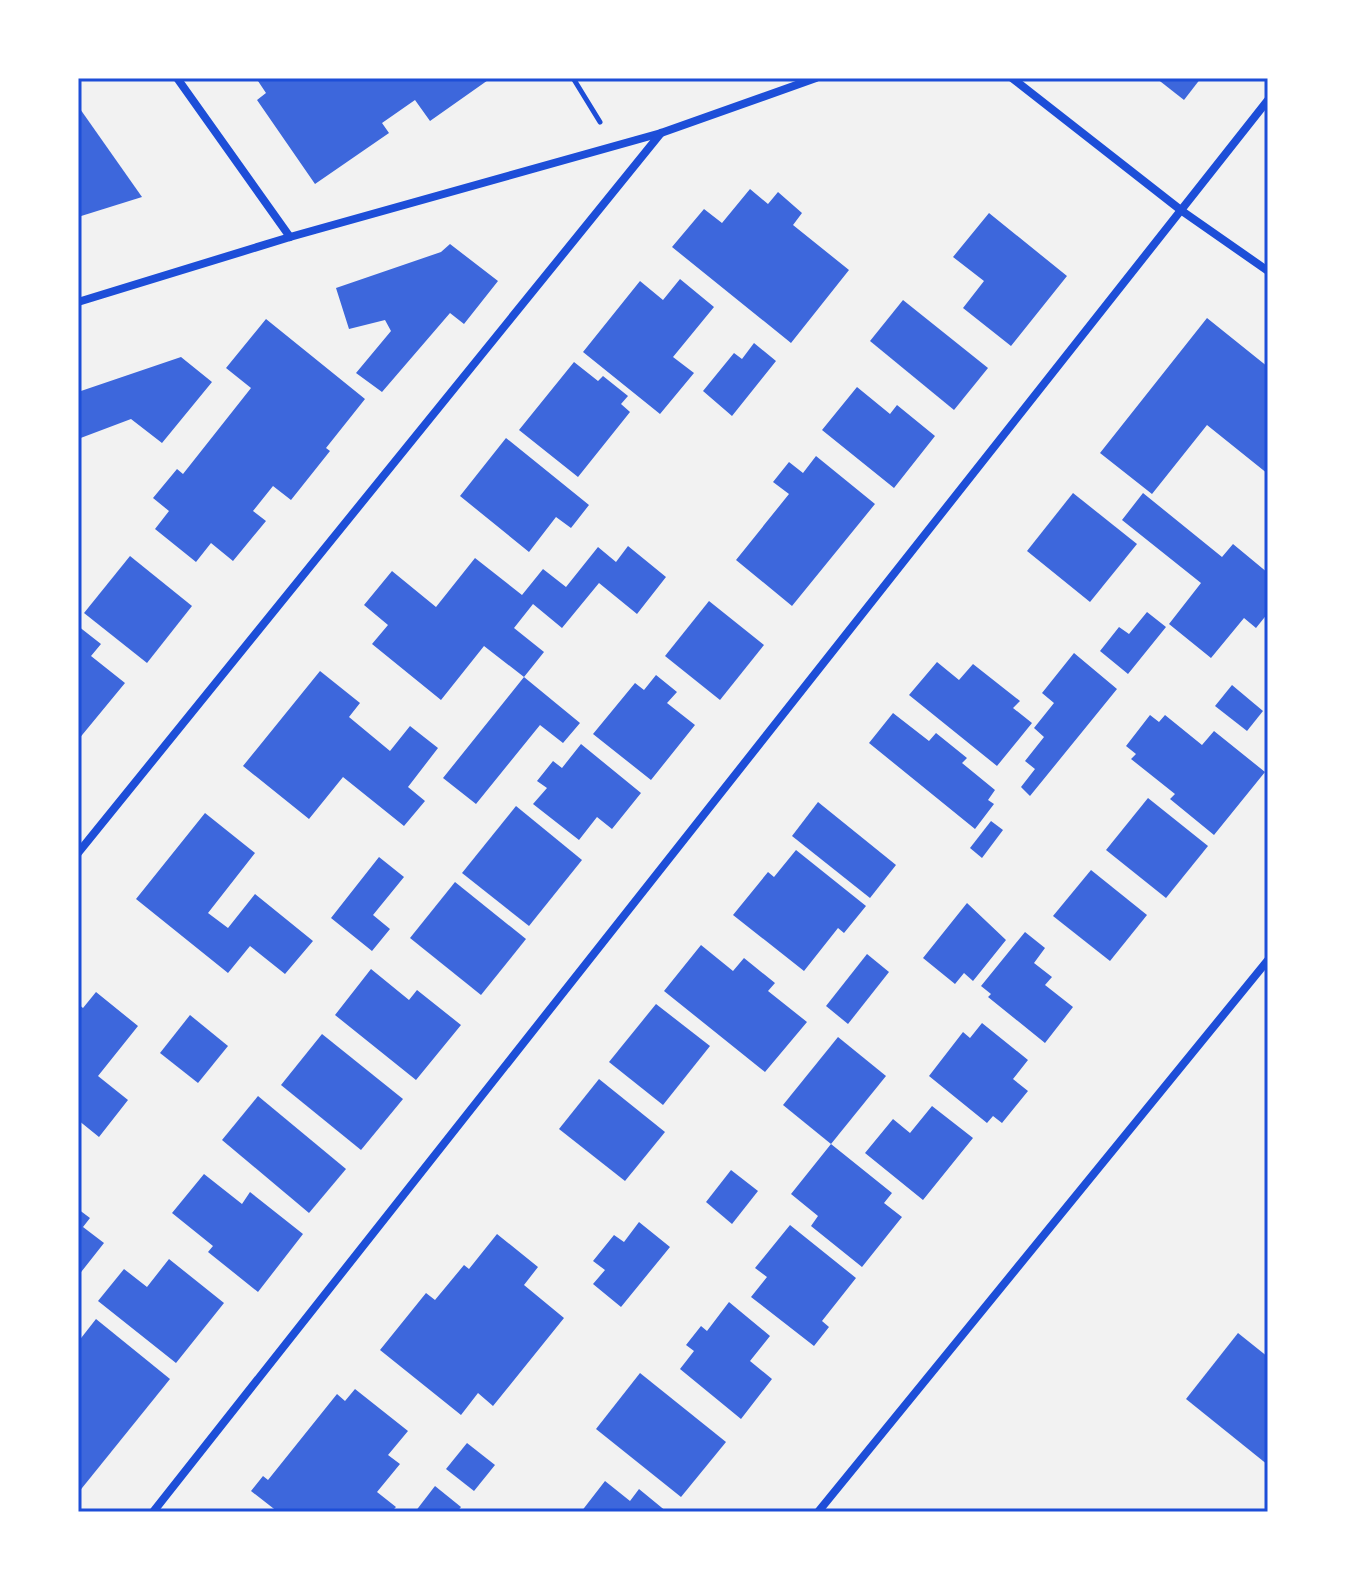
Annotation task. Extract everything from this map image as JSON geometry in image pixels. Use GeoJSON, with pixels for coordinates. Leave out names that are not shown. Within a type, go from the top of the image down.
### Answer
{"type":"FeatureCollection","features":[{"type":"Feature","properties":{"kind":"street"},"geometry":{"type":"LineString","coordinates":[[177,78],[290,237]]}},
{"type":"Feature","properties":{"kind":"street"},"geometry":{"type":"LineString","coordinates":[[78,302],[290,237],[661,133],[816,78]]}},
{"type":"Feature","properties":{"kind":"street"},"geometry":{"type":"LineString","coordinates":[[1012,78],[1182,211],[1268,271]]}},
{"type":"Feature","properties":{"kind":"street"},"geometry":{"type":"LineString","coordinates":[[153,1512],[1268,100]]}},
{"type":"Feature","properties":{"kind":"street"},"geometry":{"type":"LineString","coordinates":[[78,853],[661,133]]}},
{"type":"Feature","properties":{"kind":"street"},"geometry":{"type":"LineString","coordinates":[[818,1512],[1268,960]]}},
{"type":"Feature","properties":{"kind":"path"},"geometry":{"type":"LineString","coordinates":[[573,78],[616,146]]}},
{"type":"Feature","properties":{"kind":"building"},"geometry":{"type":"Polygon","coordinates":[[[256,78],[491,78],[430,121],[415,100],[382,123],[389,133],[315,184],[257,100],[266,93],[256,78]]]}},
{"type":"Feature","properties":{"kind":"building"},"geometry":{"type":"Polygon","coordinates":[[[1156,78],[1201,78],[1184,100],[1156,78]]]}},
{"type":"Feature","properties":{"kind":"building"},"geometry":{"type":"Polygon","coordinates":[[[78,106],[142,197],[78,217],[78,106]]]}},
{"type":"Feature","properties":{"kind":"building"},"geometry":{"type":"Polygon","coordinates":[[[750,189],[768,204],[778,192],[802,213],[793,225],[849,270],[791,343],[672,247],[704,209],[722,223],[750,189]]]}},
{"type":"Feature","properties":{"kind":"building"},"geometry":{"type":"Polygon","coordinates":[[[989,213],[1067,276],[1011,346],[963,308],[984,281],[953,257],[989,213]]]}},
{"type":"Feature","properties":{"kind":"building"},"geometry":{"type":"Polygon","coordinates":[[[450,244],[498,281],[464,324],[450,313],[382,392],[356,373],[391,331],[385,320],[349,329],[336,288],[441,252],[450,244]]]}},
{"type":"Feature","properties":{"kind":"building"},"geometry":{"type":"Polygon","coordinates":[[[680,279],[714,307],[673,357],[694,373],[660,414],[583,352],[640,281],[663,300],[680,279]]]}},
{"type":"Feature","properties":{"kind":"building"},"geometry":{"type":"Polygon","coordinates":[[[903,300],[988,368],[954,410],[870,341],[903,300]]]}},
{"type":"Feature","properties":{"kind":"building"},"geometry":{"type":"Polygon","coordinates":[[[1207,318],[1268,367],[1268,474],[1207,425],[1152,494],[1100,453],[1207,318]]]}},
{"type":"Feature","properties":{"kind":"building"},"geometry":{"type":"Polygon","coordinates":[[[266,319],[365,399],[326,448],[330,451],[291,500],[273,486],[253,511],[266,521],[233,561],[211,543],[196,562],[155,529],[169,511],[153,498],[177,469],[183,474],[251,388],[226,368],[266,319]]]}},
{"type":"Feature","properties":{"kind":"building"},"geometry":{"type":"Polygon","coordinates":[[[754,343],[776,361],[732,416],[703,391],[734,353],[742,359],[754,343]]]}},
{"type":"Feature","properties":{"kind":"building"},"geometry":{"type":"Polygon","coordinates":[[[181,357],[212,382],[162,443],[131,419],[78,439],[78,392],[181,357]]]}},
{"type":"Feature","properties":{"kind":"building"},"geometry":{"type":"Polygon","coordinates":[[[574,362],[598,381],[603,376],[628,396],[621,404],[630,412],[578,477],[519,430],[574,362]]]}},
{"type":"Feature","properties":{"kind":"building"},"geometry":{"type":"Polygon","coordinates":[[[857,387],[890,414],[897,405],[935,436],[894,488],[822,430],[857,387]]]}},
{"type":"Feature","properties":{"kind":"building"},"geometry":{"type":"Polygon","coordinates":[[[506,438],[589,505],[571,528],[556,517],[529,552],[460,496],[506,438]]]}},
{"type":"Feature","properties":{"kind":"building"},"geometry":{"type":"Polygon","coordinates":[[[816,456],[875,504],[792,606],[736,560],[789,494],[773,482],[789,462],[803,473],[816,456]]]}},
{"type":"Feature","properties":{"kind":"building"},"geometry":{"type":"Polygon","coordinates":[[[1073,493],[1137,544],[1090,602],[1027,551],[1073,493]]]}},
{"type":"Feature","properties":{"kind":"building"},"geometry":{"type":"Polygon","coordinates":[[[1143,493],[1222,557],[1233,544],[1268,573],[1268,613],[1256,628],[1244,618],[1211,658],[1169,624],[1201,583],[1122,520],[1143,493]]]}},
{"type":"Feature","properties":{"kind":"building"},"geometry":{"type":"Polygon","coordinates":[[[628,546],[666,577],[637,614],[599,583],[562,628],[533,604],[514,628],[544,652],[524,677],[484,646],[441,700],[372,644],[388,625],[364,605],[392,571],[436,607],[475,558],[522,595],[543,569],[566,587],[598,547],[616,562],[628,546]]]}},
{"type":"Feature","properties":{"kind":"building"},"geometry":{"type":"Polygon","coordinates":[[[130,556],[192,606],[147,663],[84,613],[130,556]]]}},
{"type":"Feature","properties":{"kind":"building"},"geometry":{"type":"Polygon","coordinates":[[[709,601],[764,645],[720,700],[665,656],[709,601]]]}},
{"type":"Feature","properties":{"kind":"building"},"geometry":{"type":"Polygon","coordinates":[[[1147,612],[1166,627],[1128,674],[1100,651],[1119,627],[1129,634],[1147,612]]]}},
{"type":"Feature","properties":{"kind":"building"},"geometry":{"type":"Polygon","coordinates":[[[78,626],[101,644],[91,656],[125,683],[78,740],[78,626]]]}},
{"type":"Feature","properties":{"kind":"building"},"geometry":{"type":"Polygon","coordinates":[[[1074,653],[1117,689],[1030,796],[1021,787],[1035,769],[1025,761],[1044,737],[1034,728],[1054,703],[1042,693],[1074,653]]]}},
{"type":"Feature","properties":{"kind":"building"},"geometry":{"type":"Polygon","coordinates":[[[937,662],[959,680],[973,664],[1020,701],[1013,708],[1032,723],[997,766],[909,695],[937,662]]]}},
{"type":"Feature","properties":{"kind":"building"},"geometry":{"type":"Polygon","coordinates":[[[320,671],[360,703],[349,717],[390,751],[410,726],[438,748],[408,787],[425,801],[404,826],[343,777],[309,819],[243,766],[320,671]]]}},
{"type":"Feature","properties":{"kind":"building"},"geometry":{"type":"Polygon","coordinates":[[[656,675],[677,692],[667,703],[695,725],[651,780],[593,734],[635,683],[644,690],[656,675]]]}},
{"type":"Feature","properties":{"kind":"building"},"geometry":{"type":"Polygon","coordinates":[[[524,677],[580,723],[563,743],[540,725],[476,804],[443,778],[524,677]]]}},
{"type":"Feature","properties":{"kind":"building"},"geometry":{"type":"Polygon","coordinates":[[[1232,685],[1263,711],[1247,731],[1215,706],[1232,685]]]}},
{"type":"Feature","properties":{"kind":"building"},"geometry":{"type":"Polygon","coordinates":[[[893,713],[929,741],[936,733],[967,758],[962,763],[995,790],[988,800],[994,804],[975,829],[869,743],[893,713]]]}},
{"type":"Feature","properties":{"kind":"building"},"geometry":{"type":"Polygon","coordinates":[[[1150,715],[1159,722],[1165,715],[1202,745],[1214,731],[1265,772],[1214,835],[1170,799],[1175,794],[1131,759],[1136,754],[1126,746],[1150,715]]]}},
{"type":"Feature","properties":{"kind":"building"},"geometry":{"type":"Polygon","coordinates":[[[581,744],[641,793],[612,829],[597,817],[579,840],[533,804],[547,788],[537,781],[553,761],[562,768],[581,744]]]}},
{"type":"Feature","properties":{"kind":"building"},"geometry":{"type":"Polygon","coordinates":[[[1148,798],[1208,846],[1166,898],[1106,850],[1148,798]]]}},
{"type":"Feature","properties":{"kind":"building"},"geometry":{"type":"Polygon","coordinates":[[[818,802],[896,865],[870,898],[792,836],[818,802]]]}},
{"type":"Feature","properties":{"kind":"building"},"geometry":{"type":"Polygon","coordinates":[[[516,806],[582,860],[529,926],[462,873],[516,806]]]}},
{"type":"Feature","properties":{"kind":"building"},"geometry":{"type":"Polygon","coordinates":[[[205,813],[255,853],[208,913],[228,928],[255,894],[313,941],[285,974],[250,946],[228,973],[136,899],[205,813]]]}},
{"type":"Feature","properties":{"kind":"building"},"geometry":{"type":"Polygon","coordinates":[[[991,821],[1003,830],[982,858],[970,848],[991,821]]]}},
{"type":"Feature","properties":{"kind":"building"},"geometry":{"type":"Polygon","coordinates":[[[796,850],[866,906],[844,933],[838,928],[804,971],[733,915],[768,872],[774,877],[796,850]]]}},
{"type":"Feature","properties":{"kind":"building"},"geometry":{"type":"Polygon","coordinates":[[[379,857],[404,877],[373,915],[390,929],[372,951],[331,918],[379,857]]]}},
{"type":"Feature","properties":{"kind":"building"},"geometry":{"type":"Polygon","coordinates":[[[1091,870],[1147,915],[1110,961],[1053,916],[1091,870]]]}},
{"type":"Feature","properties":{"kind":"building"},"geometry":{"type":"Polygon","coordinates":[[[455,882],[526,939],[481,995],[410,938],[455,882]]]}},
{"type":"Feature","properties":{"kind":"building"},"geometry":{"type":"Polygon","coordinates":[[[967,903],[1006,940],[973,981],[964,973],[955,984],[923,958],[967,903]]]}},
{"type":"Feature","properties":{"kind":"building"},"geometry":{"type":"Polygon","coordinates":[[[1025,932],[1045,948],[1034,963],[1052,977],[1045,985],[1073,1007],[1045,1043],[988,997],[991,994],[981,986],[1025,932]]]}},
{"type":"Feature","properties":{"kind":"building"},"geometry":{"type":"Polygon","coordinates":[[[701,945],[733,971],[744,958],[775,983],[768,991],[807,1022],[765,1072],[664,991],[701,945]]]}},
{"type":"Feature","properties":{"kind":"building"},"geometry":{"type":"Polygon","coordinates":[[[867,954],[889,972],[848,1024],[826,1006],[867,954]]]}},
{"type":"Feature","properties":{"kind":"building"},"geometry":{"type":"Polygon","coordinates":[[[371,969],[409,1000],[417,990],[461,1025],[416,1080],[335,1015],[371,969]]]}},
{"type":"Feature","properties":{"kind":"building"},"geometry":{"type":"Polygon","coordinates":[[[96,992],[138,1026],[98,1076],[128,1100],[99,1137],[78,1120],[78,1004],[83,1008],[96,992]]]}},
{"type":"Feature","properties":{"kind":"building"},"geometry":{"type":"Polygon","coordinates":[[[656,1004],[710,1046],[663,1105],[609,1062],[656,1004]]]}},
{"type":"Feature","properties":{"kind":"building"},"geometry":{"type":"Polygon","coordinates":[[[190,1015],[228,1046],[198,1083],[160,1053],[190,1015]]]}},
{"type":"Feature","properties":{"kind":"building"},"geometry":{"type":"Polygon","coordinates":[[[982,1023],[1028,1060],[1013,1079],[1028,1091],[1002,1123],[993,1116],[987,1123],[929,1076],[963,1032],[970,1038],[982,1023]]]}},
{"type":"Feature","properties":{"kind":"building"},"geometry":{"type":"Polygon","coordinates":[[[322,1034],[403,1099],[361,1150],[281,1085],[322,1034]]]}},
{"type":"Feature","properties":{"kind":"building"},"geometry":{"type":"Polygon","coordinates":[[[838,1037],[886,1076],[831,1144],[783,1105],[838,1037]]]}},
{"type":"Feature","properties":{"kind":"building"},"geometry":{"type":"Polygon","coordinates":[[[599,1079],[665,1132],[625,1181],[559,1129],[599,1079]]]}},
{"type":"Feature","properties":{"kind":"building"},"geometry":{"type":"Polygon","coordinates":[[[258,1096],[346,1169],[309,1213],[222,1140],[258,1096]]]}},
{"type":"Feature","properties":{"kind":"building"},"geometry":{"type":"Polygon","coordinates":[[[932,1106],[973,1138],[923,1200],[865,1153],[893,1119],[910,1133],[932,1106]]]}},
{"type":"Feature","properties":{"kind":"building"},"geometry":{"type":"Polygon","coordinates":[[[831,1144],[892,1193],[884,1203],[902,1217],[862,1267],[811,1226],[818,1216],[791,1194],[831,1144]]]}},
{"type":"Feature","properties":{"kind":"building"},"geometry":{"type":"Polygon","coordinates":[[[731,1170],[758,1191],[732,1224],[706,1202],[731,1170]]]}},
{"type":"Feature","properties":{"kind":"building"},"geometry":{"type":"Polygon","coordinates":[[[204,1174],[242,1204],[250,1192],[303,1234],[258,1292],[208,1252],[213,1246],[172,1213],[204,1174]]]}},
{"type":"Feature","properties":{"kind":"building"},"geometry":{"type":"Polygon","coordinates":[[[78,1209],[90,1218],[83,1227],[104,1243],[78,1276],[78,1209]]]}},
{"type":"Feature","properties":{"kind":"building"},"geometry":{"type":"Polygon","coordinates":[[[639,1222],[670,1247],[621,1307],[593,1284],[605,1270],[593,1261],[614,1235],[624,1242],[639,1222]]]}},
{"type":"Feature","properties":{"kind":"building"},"geometry":{"type":"Polygon","coordinates":[[[790,1225],[856,1278],[822,1321],[829,1327],[814,1346],[751,1297],[767,1277],[755,1268],[790,1225]]]}},
{"type":"Feature","properties":{"kind":"building"},"geometry":{"type":"Polygon","coordinates":[[[497,1234],[538,1267],[524,1285],[564,1318],[493,1406],[478,1393],[461,1415],[380,1350],[426,1293],[435,1300],[464,1265],[469,1269],[497,1234]]]}},
{"type":"Feature","properties":{"kind":"building"},"geometry":{"type":"Polygon","coordinates":[[[169,1259],[224,1303],[176,1363],[98,1301],[124,1269],[147,1287],[169,1259]]]}},
{"type":"Feature","properties":{"kind":"building"},"geometry":{"type":"Polygon","coordinates":[[[729,1302],[770,1336],[750,1361],[772,1379],[741,1419],[680,1369],[694,1351],[686,1345],[701,1326],[707,1331],[729,1302]]]}},
{"type":"Feature","properties":{"kind":"building"},"geometry":{"type":"Polygon","coordinates":[[[96,1319],[170,1379],[78,1493],[78,1342],[96,1319]]]}},
{"type":"Feature","properties":{"kind":"building"},"geometry":{"type":"Polygon","coordinates":[[[1238,1333],[1268,1357],[1268,1465],[1186,1399],[1238,1333]]]}},
{"type":"Feature","properties":{"kind":"building"},"geometry":{"type":"Polygon","coordinates":[[[640,1373],[726,1442],[681,1497],[596,1429],[640,1373]]]}},
{"type":"Feature","properties":{"kind":"building"},"geometry":{"type":"Polygon","coordinates":[[[355,1389],[408,1431],[388,1455],[400,1464],[377,1492],[396,1507],[391,1512],[278,1512],[251,1491],[263,1476],[268,1480],[337,1394],[345,1401],[355,1389]]]}},
{"type":"Feature","properties":{"kind":"building"},"geometry":{"type":"Polygon","coordinates":[[[467,1443],[495,1465],[474,1491],[446,1469],[467,1443]]]}},
{"type":"Feature","properties":{"kind":"building"},"geometry":{"type":"Polygon","coordinates":[[[605,1481],[630,1501],[639,1489],[667,1512],[581,1512],[605,1481]]]}},
{"type":"Feature","properties":{"kind":"building"},"geometry":{"type":"Polygon","coordinates":[[[435,1486],[461,1507],[457,1512],[415,1512],[435,1486]]]}}]}
